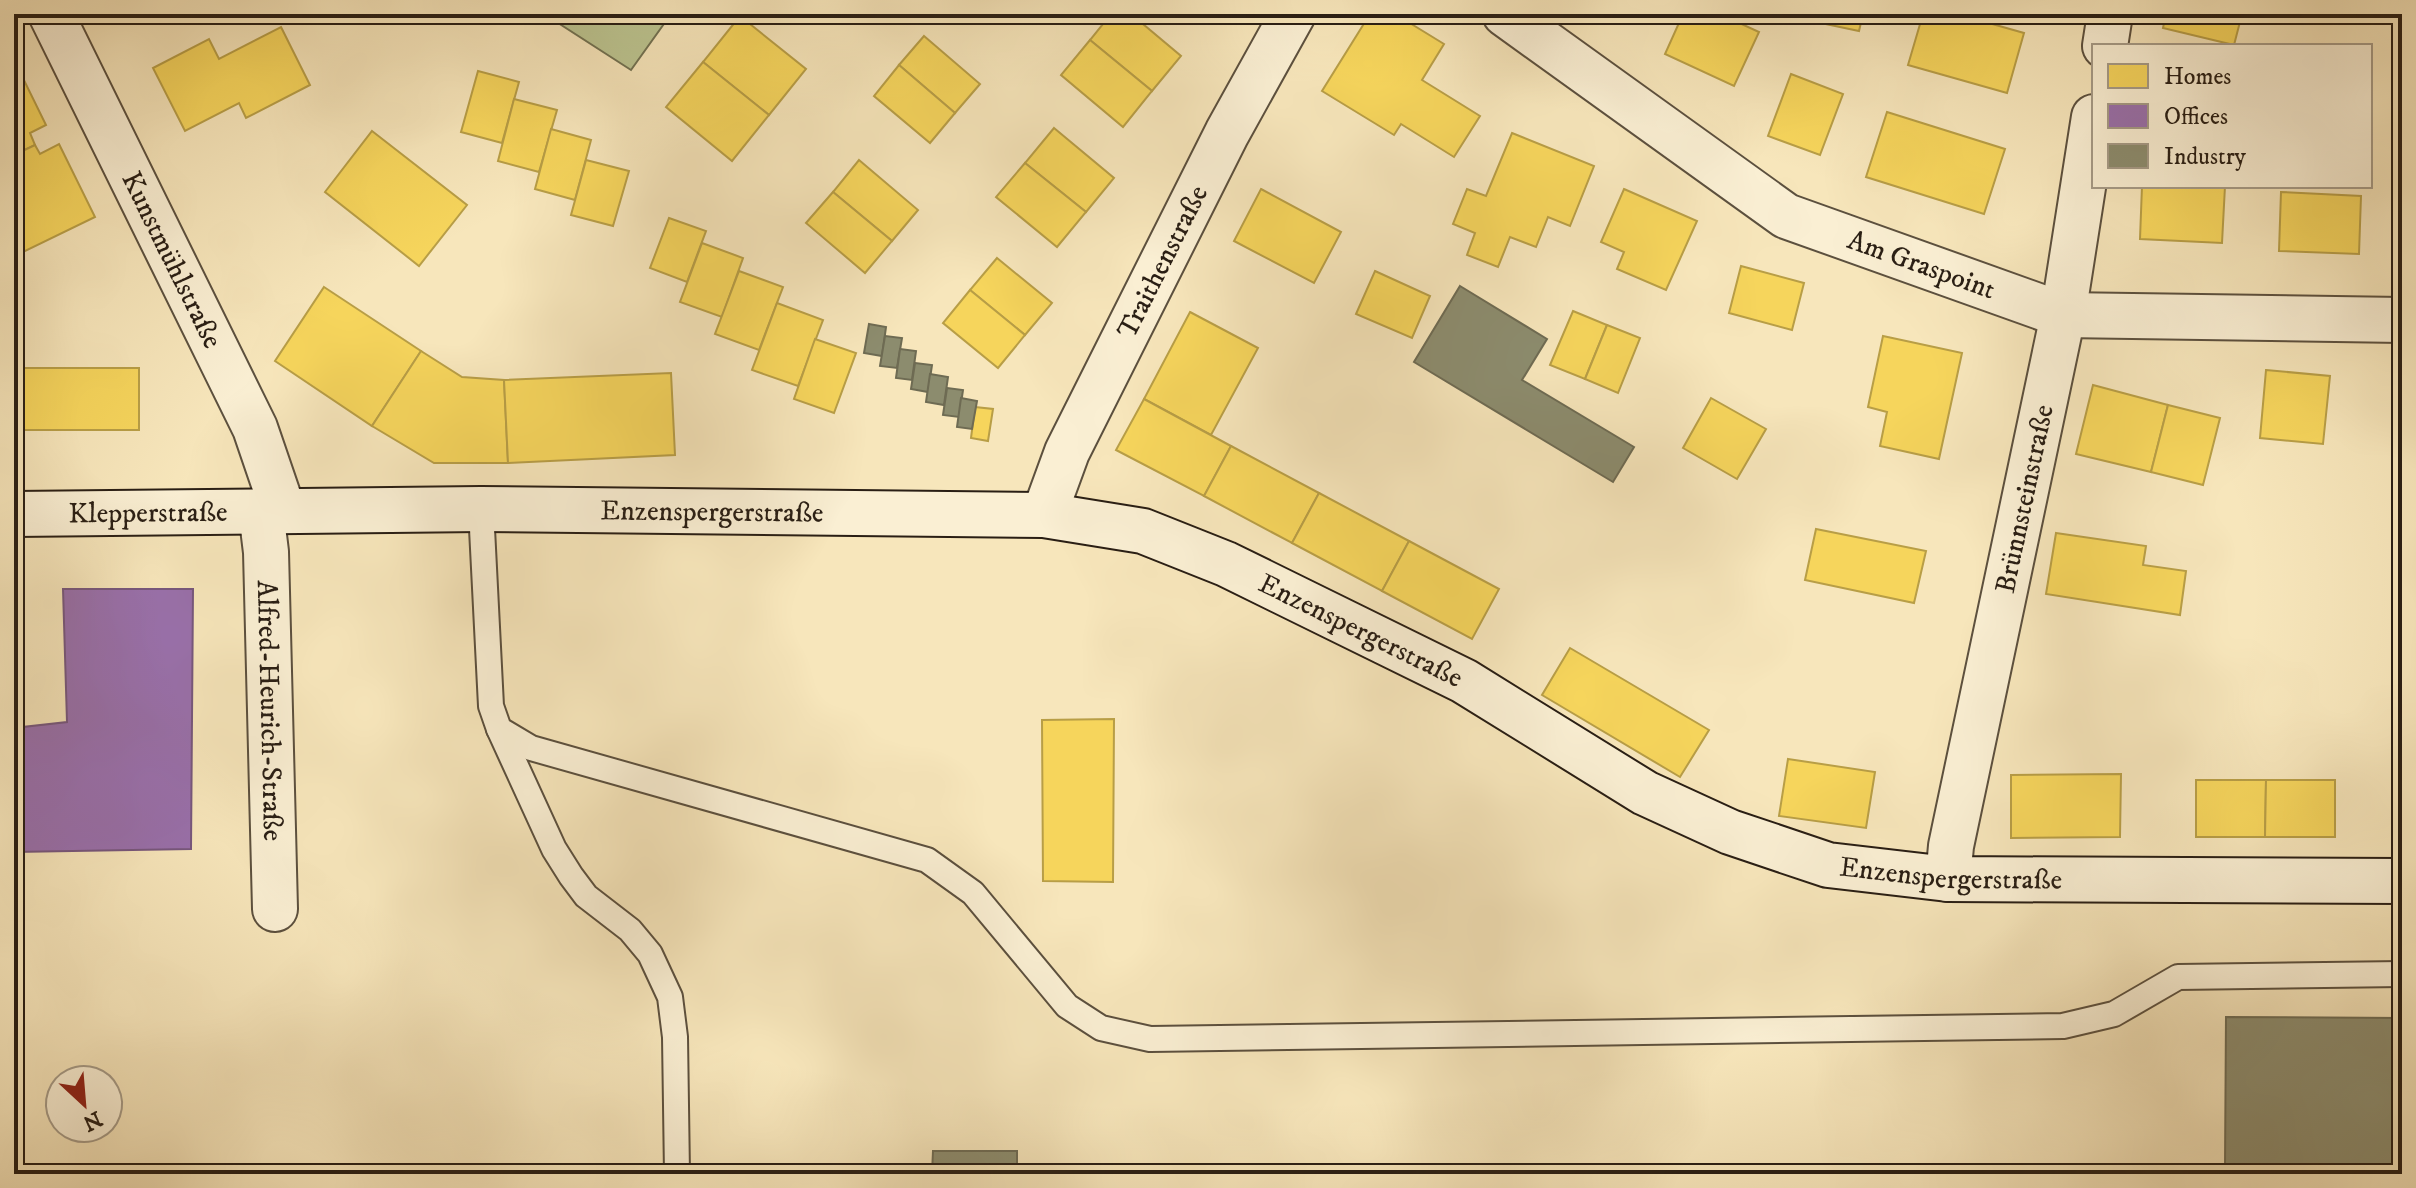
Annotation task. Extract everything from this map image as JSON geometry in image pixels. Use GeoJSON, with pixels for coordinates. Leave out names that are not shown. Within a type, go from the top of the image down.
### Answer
{"type":"FeatureCollection","features":[{"type":"Feature","properties":{"kind":"street","name":"Kunstmühlstraße"},"geometry":{"type":"LineString","coordinates":[[51,14],[255,428],[272,510]]}},
{"type":"Feature","properties":{"kind":"street","name":"Traithenstraße"},"geometry":{"type":"LineString","coordinates":[[1044,515],[1074,438],[1227,133],[1293,14]]}},
{"type":"Feature","properties":{"kind":"street","name":"Am Graspoint"},"geometry":{"type":"LineString","coordinates":[[1505,14],[1786,216],[2063,315],[2402,320]]}},
{"type":"Feature","properties":{"kind":"street"},"geometry":{"type":"LineString","coordinates":[[2105,44],[2110,14]]}},
{"type":"Feature","properties":{"kind":"street","name":"Brünnsteinstraße"},"geometry":{"type":"LineString","coordinates":[[1948,879],[1951,846],[2063,315],[2092,130]]}},
{"type":"Feature","properties":{"kind":"street","name":"Enzenspergerstraße"},"geometry":{"type":"LineString","coordinates":[[272,510],[1044,515],[1143,531],[1226,564],[1464,681],[1645,793],[1730,832],[1828,865],[1948,879],[2402,881]]}},
{"type":"Feature","properties":{"kind":"street","name":"Klepperstraße"},"geometry":{"type":"LineString","coordinates":[[14,514],[272,510]]}},
{"type":"Feature","properties":{"kind":"street","name":"Alfred-Heurich-Straße"},"geometry":{"type":"LineString","coordinates":[[272,510],[266,552],[275,909]]}},
{"type":"Feature","properties":{"kind":"lane"},"geometry":{"type":"LineString","coordinates":[[481,509],[491,706],[554,849],[586,896],[630,930],[650,954],[670,997],[675,1037],[677,1174]]}},
{"type":"Feature","properties":{"kind":"lane"},"geometry":{"type":"LineString","coordinates":[[499,729],[531,748],[927,860],[973,893],[1043,981],[1067,1006],[1101,1028],[1150,1039],[2063,1026],[2114,1014],[2178,977],[2402,974]]}},
{"type":"Feature","properties":{"kind":"green space"},"geometry":{"type":"Polygon","coordinates":[[[556,14],[671,14],[631,70],[552,19],[556,14]]]}},
{"type":"Feature","properties":{"kind":"building: Homes"},"geometry":{"type":"Polygon","coordinates":[[[1111,14],[1131,14],[1181,56],[1152,91],[1090,40],[1111,14]]]}},
{"type":"Feature","properties":{"kind":"building: Homes"},"geometry":{"type":"Polygon","coordinates":[[[1370,14],[1395,14],[1444,44],[1422,80],[1480,116],[1454,157],[1401,124],[1394,135],[1322,91],[1370,14]]]}},
{"type":"Feature","properties":{"kind":"building: Homes"},"geometry":{"type":"Polygon","coordinates":[[[1683,14],[1720,14],[1759,32],[1734,86],[1665,54],[1683,14]]]}},
{"type":"Feature","properties":{"kind":"building: Homes"},"geometry":{"type":"Polygon","coordinates":[[[1818,14],[1863,14],[1859,31],[1816,22],[1818,14]]]}},
{"type":"Feature","properties":{"kind":"building: Homes"},"geometry":{"type":"Polygon","coordinates":[[[1923,14],[1957,14],[2024,33],[2007,93],[1908,65],[1923,14]]]}},
{"type":"Feature","properties":{"kind":"building: Homes"},"geometry":{"type":"Polygon","coordinates":[[[2166,14],[2242,14],[2234,44],[2163,28],[2166,14]]]}},
{"type":"Feature","properties":{"kind":"building: Homes"},"geometry":{"type":"Polygon","coordinates":[[[740,16],[806,69],[769,115],[703,62],[740,16]]]}},
{"type":"Feature","properties":{"kind":"building: Homes"},"geometry":{"type":"Polygon","coordinates":[[[281,27],[310,85],[246,118],[239,103],[185,131],[153,68],[209,39],[219,59],[281,27]]]}},
{"type":"Feature","properties":{"kind":"building: Homes"},"geometry":{"type":"Polygon","coordinates":[[[924,36],[980,84],[955,113],[899,65],[924,36]]]}},
{"type":"Feature","properties":{"kind":"building: Homes"},"geometry":{"type":"Polygon","coordinates":[[[1090,40],[1152,91],[1123,127],[1061,75],[1090,40]]]}},
{"type":"Feature","properties":{"kind":"building: Homes"},"geometry":{"type":"Polygon","coordinates":[[[703,62],[769,115],[732,161],[666,107],[703,62]]]}},
{"type":"Feature","properties":{"kind":"building: Homes"},"geometry":{"type":"Polygon","coordinates":[[[899,65],[955,113],[930,143],[874,96],[899,65]]]}},
{"type":"Feature","properties":{"kind":"building: Homes"},"geometry":{"type":"Polygon","coordinates":[[[18,68],[46,125],[30,133],[35,145],[14,155],[14,70],[18,68]]]}},
{"type":"Feature","properties":{"kind":"building: Homes"},"geometry":{"type":"Polygon","coordinates":[[[478,71],[519,82],[502,143],[461,132],[478,71]]]}},
{"type":"Feature","properties":{"kind":"building: Homes"},"geometry":{"type":"Polygon","coordinates":[[[1791,74],[1843,94],[1820,155],[1768,136],[1791,74]]]}},
{"type":"Feature","properties":{"kind":"building: Homes"},"geometry":{"type":"Polygon","coordinates":[[[514,99],[557,110],[539,172],[498,161],[514,99]]]}},
{"type":"Feature","properties":{"kind":"building: Homes"},"geometry":{"type":"Polygon","coordinates":[[[1887,112],[2005,149],[1984,214],[1866,177],[1887,112]]]}},
{"type":"Feature","properties":{"kind":"building: Homes"},"geometry":{"type":"Polygon","coordinates":[[[1054,128],[1114,178],[1086,212],[1025,163],[1054,128]]]}},
{"type":"Feature","properties":{"kind":"building: Homes"},"geometry":{"type":"Polygon","coordinates":[[[551,129],[591,140],[575,200],[535,189],[551,129]]]}},
{"type":"Feature","properties":{"kind":"building: Homes"},"geometry":{"type":"Polygon","coordinates":[[[372,131],[467,205],[419,266],[325,192],[372,131]]]}},
{"type":"Feature","properties":{"kind":"building: Homes"},"geometry":{"type":"Polygon","coordinates":[[[1512,133],[1594,166],[1570,226],[1548,217],[1536,247],[1510,237],[1498,267],[1467,255],[1475,233],[1453,224],[1467,189],[1486,196],[1512,133]]]}},
{"type":"Feature","properties":{"kind":"building: Homes"},"geometry":{"type":"Polygon","coordinates":[[[59,144],[95,217],[19,254],[14,244],[14,155],[35,145],[40,154],[59,144]]]}},
{"type":"Feature","properties":{"kind":"building: Homes"},"geometry":{"type":"Polygon","coordinates":[[[586,160],[629,171],[613,226],[571,215],[586,160]]]}},
{"type":"Feature","properties":{"kind":"building: Homes"},"geometry":{"type":"Polygon","coordinates":[[[859,160],[918,210],[892,241],[833,192],[859,160]]]}},
{"type":"Feature","properties":{"kind":"building: Homes"},"geometry":{"type":"Polygon","coordinates":[[[1025,163],[1086,212],[1057,247],[996,197],[1025,163]]]}},
{"type":"Feature","properties":{"kind":"building: Homes"},"geometry":{"type":"Polygon","coordinates":[[[2142,188],[2225,188],[2222,243],[2140,239],[2142,188]]]}},
{"type":"Feature","properties":{"kind":"building: Homes"},"geometry":{"type":"Polygon","coordinates":[[[1261,189],[1341,232],[1314,283],[1234,241],[1261,189]]]}},
{"type":"Feature","properties":{"kind":"building: Homes"},"geometry":{"type":"Polygon","coordinates":[[[1624,189],[1697,221],[1666,290],[1617,269],[1624,252],[1601,242],[1624,189]]]}},
{"type":"Feature","properties":{"kind":"building: Homes"},"geometry":{"type":"Polygon","coordinates":[[[833,192],[892,241],[865,273],[806,223],[833,192]]]}},
{"type":"Feature","properties":{"kind":"building: Homes"},"geometry":{"type":"Polygon","coordinates":[[[2281,192],[2361,196],[2359,254],[2279,251],[2281,192]]]}},
{"type":"Feature","properties":{"kind":"building: Homes"},"geometry":{"type":"Polygon","coordinates":[[[669,218],[706,231],[687,282],[650,268],[669,218]]]}},
{"type":"Feature","properties":{"kind":"building: Homes"},"geometry":{"type":"Polygon","coordinates":[[[702,243],[743,258],[722,317],[680,302],[702,243]]]}},
{"type":"Feature","properties":{"kind":"building: Homes"},"geometry":{"type":"Polygon","coordinates":[[[997,258],[1052,303],[1025,335],[970,290],[997,258]]]}},
{"type":"Feature","properties":{"kind":"building: Homes"},"geometry":{"type":"Polygon","coordinates":[[[1741,266],[1804,283],[1792,330],[1729,313],[1741,266]]]}},
{"type":"Feature","properties":{"kind":"building: Homes"},"geometry":{"type":"Polygon","coordinates":[[[739,271],[783,287],[759,350],[715,334],[739,271]]]}},
{"type":"Feature","properties":{"kind":"building: Homes"},"geometry":{"type":"Polygon","coordinates":[[[1375,271],[1430,296],[1412,338],[1356,314],[1375,271]]]}},
{"type":"Feature","properties":{"kind":"building: Homes"},"geometry":{"type":"Polygon","coordinates":[[[324,287],[421,351],[372,426],[275,361],[324,287]]]}},
{"type":"Feature","properties":{"kind":"building: Homes"},"geometry":{"type":"Polygon","coordinates":[[[970,290],[1025,335],[998,368],[943,323],[970,290]]]}},
{"type":"Feature","properties":{"kind":"building: Homes"},"geometry":{"type":"Polygon","coordinates":[[[777,303],[823,320],[798,386],[752,370],[777,303]]]}},
{"type":"Feature","properties":{"kind":"building: Homes"},"geometry":{"type":"Polygon","coordinates":[[[1573,311],[1607,325],[1585,379],[1550,365],[1573,311]]]}},
{"type":"Feature","properties":{"kind":"building: Homes"},"geometry":{"type":"Polygon","coordinates":[[[1190,312],[1258,348],[1211,435],[1144,399],[1190,312]]]}},
{"type":"Feature","properties":{"kind":"building: Homes"},"geometry":{"type":"Polygon","coordinates":[[[1607,325],[1640,338],[1618,393],[1585,379],[1607,325]]]}},
{"type":"Feature","properties":{"kind":"building: Homes"},"geometry":{"type":"Polygon","coordinates":[[[1883,336],[1962,353],[1939,459],[1880,446],[1887,412],[1868,407],[1883,336]]]}},
{"type":"Feature","properties":{"kind":"building: Homes"},"geometry":{"type":"Polygon","coordinates":[[[815,339],[856,353],[834,413],[794,399],[815,339]]]}},
{"type":"Feature","properties":{"kind":"building: Homes"},"geometry":{"type":"Polygon","coordinates":[[[421,351],[462,377],[504,380],[508,463],[434,463],[372,426],[421,351]]]}},
{"type":"Feature","properties":{"kind":"building: Homes"},"geometry":{"type":"Polygon","coordinates":[[[14,368],[20,368],[20,430],[14,430],[14,368]]]}},
{"type":"Feature","properties":{"kind":"building: Homes"},"geometry":{"type":"Polygon","coordinates":[[[20,368],[139,368],[139,430],[20,430],[20,368]]]}},
{"type":"Feature","properties":{"kind":"building: Homes"},"geometry":{"type":"Polygon","coordinates":[[[2266,370],[2330,376],[2323,444],[2260,438],[2266,370]]]}},
{"type":"Feature","properties":{"kind":"building: Homes"},"geometry":{"type":"Polygon","coordinates":[[[671,373],[675,455],[508,463],[504,380],[671,373]]]}},
{"type":"Feature","properties":{"kind":"building: Homes"},"geometry":{"type":"Polygon","coordinates":[[[2093,385],[2168,405],[2151,472],[2076,454],[2093,385]]]}},
{"type":"Feature","properties":{"kind":"building: Homes"},"geometry":{"type":"Polygon","coordinates":[[[1711,398],[1766,429],[1737,479],[1683,448],[1711,398]]]}},
{"type":"Feature","properties":{"kind":"building: Homes"},"geometry":{"type":"Polygon","coordinates":[[[1144,399],[1231,446],[1204,496],[1116,450],[1144,399]]]}},
{"type":"Feature","properties":{"kind":"building: Homes"},"geometry":{"type":"Polygon","coordinates":[[[2168,405],[2220,418],[2203,485],[2151,472],[2168,405]]]}},
{"type":"Feature","properties":{"kind":"building: Homes"},"geometry":{"type":"Polygon","coordinates":[[[975,407],[993,409],[988,441],[971,438],[975,407]]]}},
{"type":"Feature","properties":{"kind":"building: Homes"},"geometry":{"type":"Polygon","coordinates":[[[1231,446],[1319,493],[1292,543],[1204,496],[1231,446]]]}},
{"type":"Feature","properties":{"kind":"building: Homes"},"geometry":{"type":"Polygon","coordinates":[[[1319,493],[1409,541],[1382,591],[1292,543],[1319,493]]]}},
{"type":"Feature","properties":{"kind":"building: Homes"},"geometry":{"type":"Polygon","coordinates":[[[1816,529],[1926,551],[1914,603],[1805,580],[1816,529]]]}},
{"type":"Feature","properties":{"kind":"building: Homes"},"geometry":{"type":"Polygon","coordinates":[[[2056,533],[2146,546],[2143,565],[2186,571],[2180,615],[2046,594],[2056,533]]]}},
{"type":"Feature","properties":{"kind":"building: Homes"},"geometry":{"type":"Polygon","coordinates":[[[1409,541],[1499,589],[1472,639],[1382,591],[1409,541]]]}},
{"type":"Feature","properties":{"kind":"building: Homes"},"geometry":{"type":"Polygon","coordinates":[[[1570,648],[1709,730],[1680,777],[1542,695],[1570,648]]]}},
{"type":"Feature","properties":{"kind":"building: Homes"},"geometry":{"type":"Polygon","coordinates":[[[1114,719],[1113,882],[1043,881],[1042,720],[1114,719]]]}},
{"type":"Feature","properties":{"kind":"building: Homes"},"geometry":{"type":"Polygon","coordinates":[[[1788,759],[1875,772],[1866,828],[1779,816],[1788,759]]]}},
{"type":"Feature","properties":{"kind":"building: Homes"},"geometry":{"type":"Polygon","coordinates":[[[2121,774],[2120,837],[2011,838],[2011,775],[2121,774]]]}},
{"type":"Feature","properties":{"kind":"building: Homes"},"geometry":{"type":"Polygon","coordinates":[[[2196,780],[2266,780],[2265,837],[2196,837],[2196,780]]]}},
{"type":"Feature","properties":{"kind":"building: Homes"},"geometry":{"type":"Polygon","coordinates":[[[2266,780],[2335,780],[2335,837],[2265,837],[2266,780]]]}},
{"type":"Feature","properties":{"kind":"building: Offices"},"geometry":{"type":"Polygon","coordinates":[[[63,589],[193,589],[191,849],[14,852],[14,728],[67,722],[63,589]]]}},
{"type":"Feature","properties":{"kind":"building: Industry"},"geometry":{"type":"Polygon","coordinates":[[[1460,286],[1547,339],[1522,380],[1634,447],[1613,482],[1414,362],[1460,286]]]}},
{"type":"Feature","properties":{"kind":"building: Industry"},"geometry":{"type":"Polygon","coordinates":[[[869,324],[886,327],[882,356],[864,353],[869,324]]]}},
{"type":"Feature","properties":{"kind":"building: Industry"},"geometry":{"type":"Polygon","coordinates":[[[885,336],[902,338],[897,368],[880,366],[885,336]]]}},
{"type":"Feature","properties":{"kind":"building: Industry"},"geometry":{"type":"Polygon","coordinates":[[[900,349],[916,351],[912,380],[896,378],[900,349]]]}},
{"type":"Feature","properties":{"kind":"building: Industry"},"geometry":{"type":"Polygon","coordinates":[[[915,363],[932,365],[928,392],[911,389],[915,363]]]}},
{"type":"Feature","properties":{"kind":"building: Industry"},"geometry":{"type":"Polygon","coordinates":[[[930,374],[948,377],[944,405],[926,402],[930,374]]]}},
{"type":"Feature","properties":{"kind":"building: Industry"},"geometry":{"type":"Polygon","coordinates":[[[947,388],[963,390],[959,417],[943,415],[947,388]]]}},
{"type":"Feature","properties":{"kind":"building: Industry"},"geometry":{"type":"Polygon","coordinates":[[[961,398],[977,401],[972,429],[957,427],[961,398]]]}},
{"type":"Feature","properties":{"kind":"building: Industry"},"geometry":{"type":"Polygon","coordinates":[[[2226,1017],[2402,1018],[2402,1174],[2155,1174],[2155,1168],[2225,1168],[2226,1017]]]}},
{"type":"Feature","properties":{"kind":"building: Industry"},"geometry":{"type":"Polygon","coordinates":[[[933,1151],[1017,1151],[1017,1174],[932,1174],[933,1151]]]}}]}
